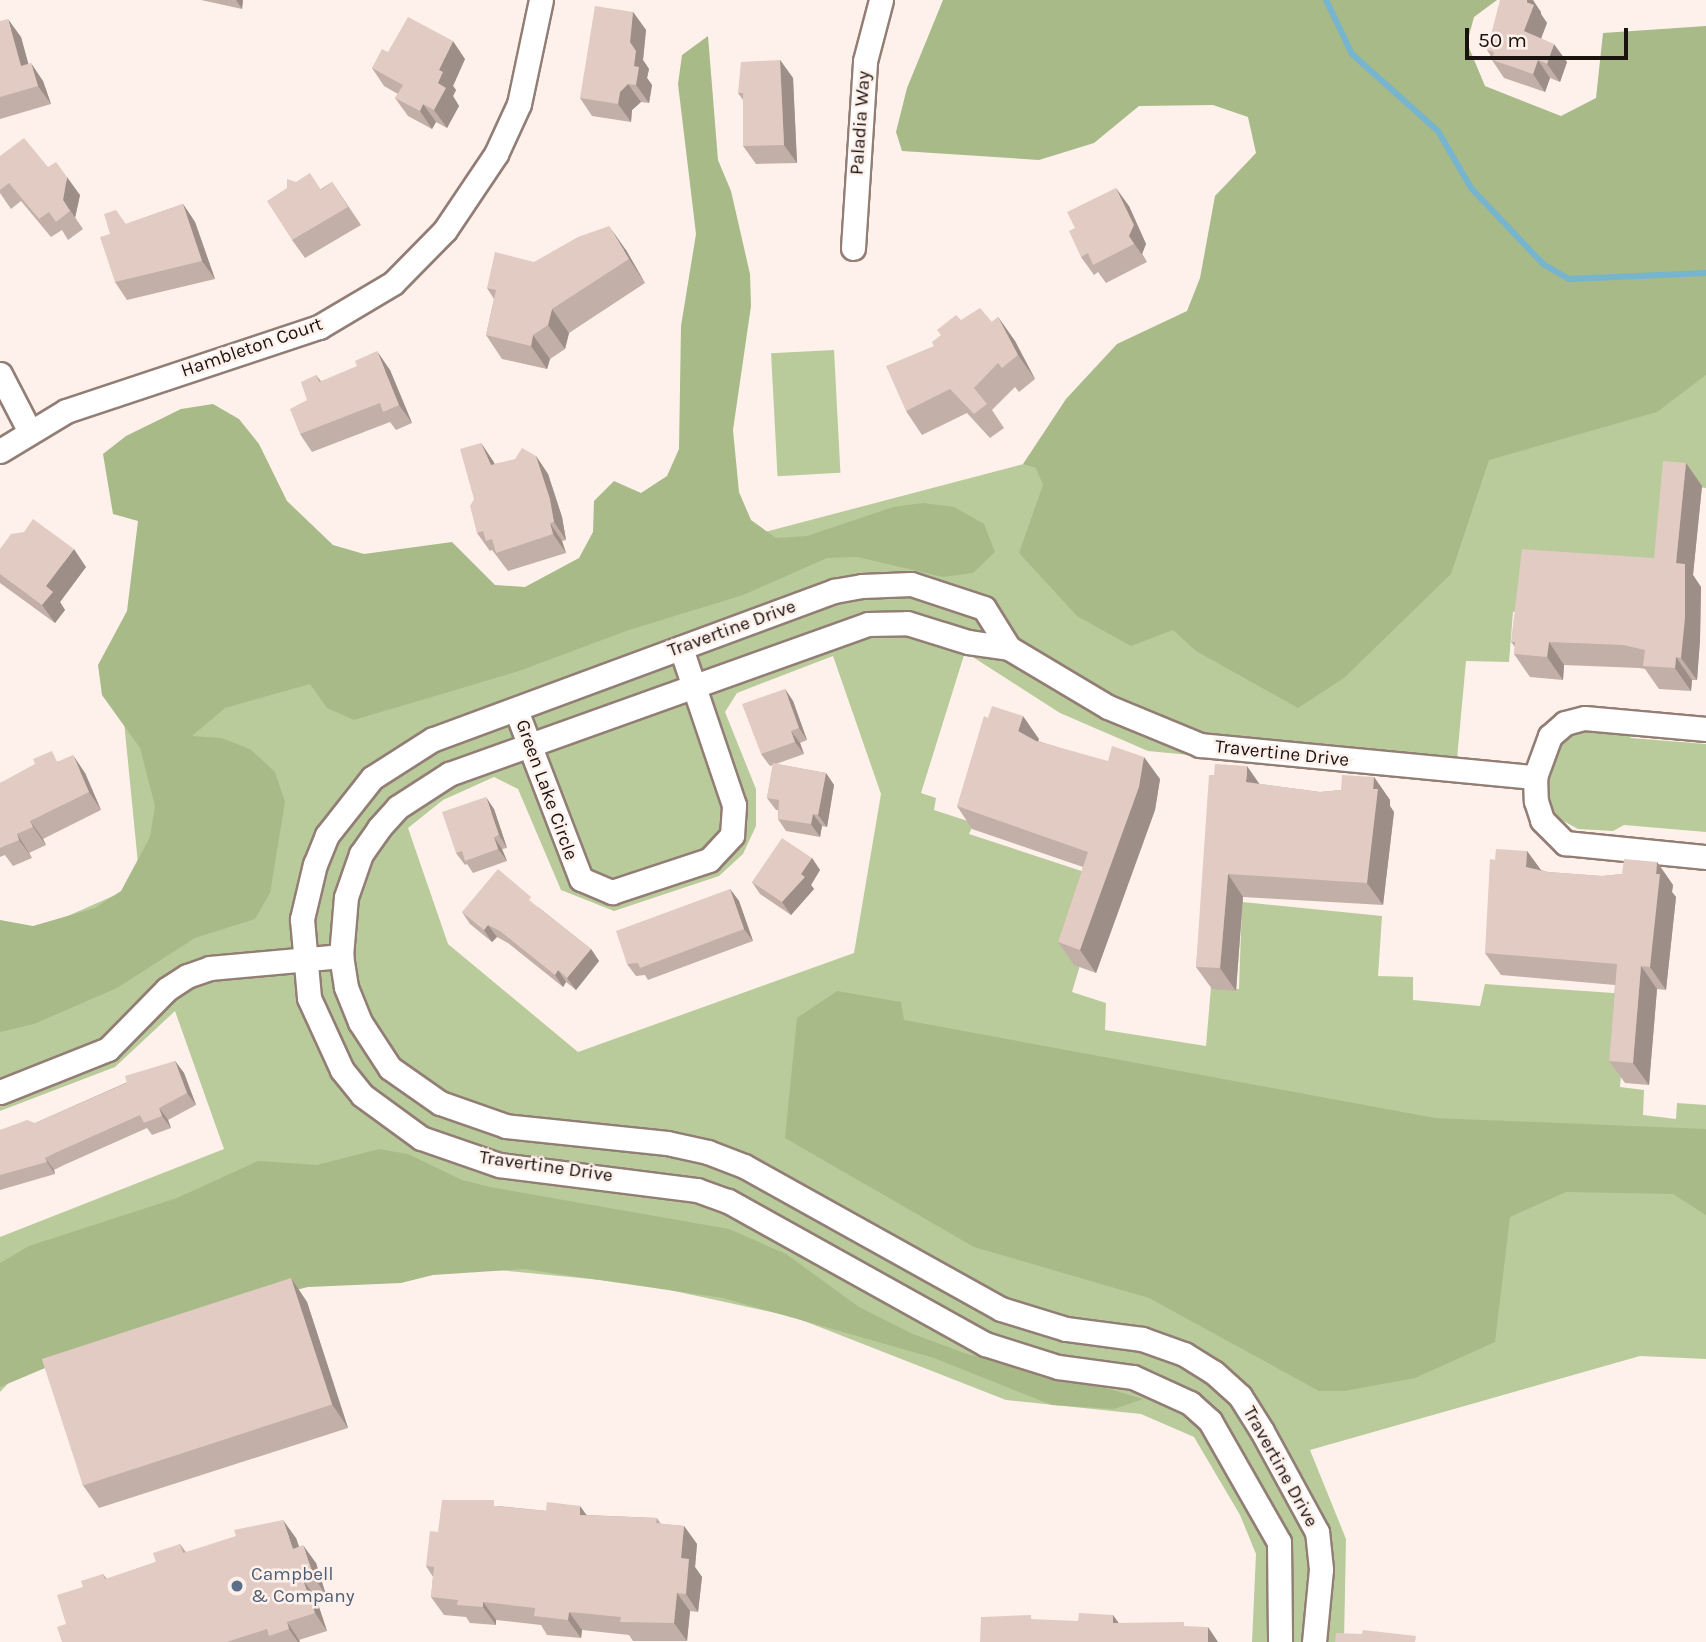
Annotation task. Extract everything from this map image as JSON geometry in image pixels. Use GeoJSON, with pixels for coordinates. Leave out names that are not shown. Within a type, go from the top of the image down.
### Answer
{"type":"FeatureCollection","features":[{"type":"Feature","properties":{"kind":"street","name":"Hambleton Court"},"geometry":{"type":"LineString","coordinates":[[0,451],[29,430],[90,402],[319,327],[393,283],[445,230],[496,154],[519,103],[541,0]]}},
{"type":"Feature","properties":{"kind":"street","name":"Paladia Way"},"geometry":{"type":"LineString","coordinates":[[853,248],[864,61],[881,0]]}},
{"type":"Feature","properties":{"kind":"street"},"geometry":{"type":"LineString","coordinates":[[0,374],[29,430]]}},
{"type":"Feature","properties":{"kind":"street","name":"Travertine Drive"},"geometry":{"type":"LineString","coordinates":[[1009,648],[984,608],[911,584],[834,592],[433,739],[372,778],[348,805],[314,864],[302,919],[302,960],[309,998],[342,1070],[362,1095],[421,1138],[499,1165],[697,1190],[728,1201],[985,1344],[1058,1367],[1133,1377],[1167,1389],[1210,1421],[1266,1514],[1279,1542],[1282,1571],[1280,1642]]}},
{"type":"Feature","properties":{"kind":"street","name":"Travertine Drive"},"geometry":{"type":"LineString","coordinates":[[1314,1642],[1321,1569],[1317,1532],[1301,1496],[1240,1396],[1184,1354],[1142,1339],[1066,1329],[1001,1309],[744,1166],[708,1153],[667,1143],[506,1126],[440,1103],[390,1068],[375,1049],[346,987],[341,956],[341,923],[351,877],[362,854],[398,807],[449,774],[693,684],[868,624],[907,623],[968,642],[1009,648],[1108,707],[1200,745],[1535,777]]}},
{"type":"Feature","properties":{"kind":"street","name":"Green Lake Circle"},"geometry":{"type":"LineString","coordinates":[[516,710],[573,866],[594,888],[612,892],[630,888],[709,860],[724,846],[736,820],[681,648]]}},
{"type":"Feature","properties":{"kind":"street"},"geometry":{"type":"LineString","coordinates":[[1706,729],[1584,718],[1565,723],[1550,736],[1535,777],[1536,801],[1542,820],[1565,843],[1706,857]]}},
{"type":"Feature","properties":{"kind":"street"},"geometry":{"type":"LineString","coordinates":[[0,1092],[108,1049],[167,989],[187,976],[210,968],[341,956]]}},
{"type":"Feature","properties":{"kind":"street"},"geometry":{"type":"LineString","coordinates":[[1266,1514],[1301,1496]]}},
{"type":"Feature","properties":{"kind":"green space"},"geometry":{"type":"Polygon","coordinates":[[[943,0],[1497,0],[1474,17],[1467,43],[1485,86],[1561,116],[1596,98],[1603,33],[1706,26],[1706,375],[1657,412],[1489,460],[1451,574],[1344,678],[1298,708],[1196,651],[1173,630],[1131,646],[1077,616],[1019,553],[1043,485],[1036,468],[1023,464],[1066,399],[1117,344],[1187,311],[1200,278],[1215,196],[1256,153],[1248,117],[1213,105],[1139,106],[1094,143],[1039,160],[902,151],[896,132],[907,88],[943,0]]]}},
{"type":"Feature","properties":{"kind":"green space"},"geometry":{"type":"Polygon","coordinates":[[[708,36],[718,160],[731,191],[750,274],[751,306],[733,430],[739,492],[751,520],[776,538],[807,536],[893,507],[923,503],[954,507],[984,524],[995,552],[973,573],[943,577],[857,557],[827,558],[743,595],[629,630],[519,671],[354,720],[327,708],[310,684],[225,708],[192,736],[221,738],[250,749],[275,772],[285,802],[270,893],[255,919],[195,938],[117,988],[34,1024],[0,1032],[0,920],[33,926],[95,908],[121,891],[150,837],[155,806],[140,748],[102,695],[98,665],[127,611],[138,521],[113,514],[103,454],[126,436],[181,409],[213,404],[239,419],[259,444],[287,501],[333,545],[364,554],[452,542],[495,585],[525,587],[579,558],[593,532],[594,501],[614,481],[641,493],[667,476],[679,449],[681,326],[696,234],[678,84],[682,55],[708,36]]]}},
{"type":"Feature","properties":{"kind":"green space"},"geometry":{"type":"Polygon","coordinates":[[[1706,223],[1706,488],[1677,485],[1667,573],[1513,612],[1509,662],[1466,661],[1455,781],[1148,751],[1060,713],[965,652],[921,793],[936,798],[934,810],[974,823],[969,834],[1106,879],[1072,992],[1106,1003],[1105,1030],[1206,1046],[1211,987],[1239,989],[1242,902],[1382,916],[1378,976],[1413,977],[1413,1000],[1480,1006],[1485,984],[1627,994],[1620,1087],[1644,1090],[1643,1115],[1676,1119],[1677,1103],[1706,1105],[1706,1359],[1640,1356],[1310,1450],[1346,1539],[1344,1642],[1252,1642],[1256,1554],[1240,1515],[1194,1437],[1141,1414],[1006,1400],[794,1317],[642,1284],[468,1267],[329,1273],[22,1369],[0,1392],[0,1237],[224,1149],[175,1011],[115,1067],[0,1111],[0,946],[140,884],[122,701],[1054,456],[1706,223]],[[833,656],[737,693],[725,712],[756,789],[756,826],[743,854],[719,876],[614,911],[561,890],[518,789],[494,777],[443,800],[408,828],[448,944],[578,1052],[854,953],[881,794],[833,656]]]}},
{"type":"Feature","properties":{"kind":"green space"},"geometry":{"type":"Polygon","coordinates":[[[834,350],[840,473],[778,476],[771,353],[834,350]]]}},
{"type":"Feature","properties":{"kind":"green space"},"geometry":{"type":"Polygon","coordinates":[[[1577,728],[1623,729],[1631,738],[1706,744],[1706,832],[1624,825],[1613,831],[1578,829],[1558,818],[1547,801],[1547,775],[1559,739],[1577,728]]]}},
{"type":"Feature","properties":{"kind":"green space"},"geometry":{"type":"Polygon","coordinates":[[[837,991],[901,1002],[904,1020],[1435,1118],[1706,1129],[1706,1215],[1673,1194],[1566,1192],[1510,1217],[1495,1342],[1415,1378],[1344,1391],[1319,1391],[1149,1298],[974,1247],[785,1138],[797,1018],[837,991]]]}},
{"type":"Feature","properties":{"kind":"green space"},"geometry":{"type":"Polygon","coordinates":[[[379,1149],[408,1154],[462,1180],[490,1187],[729,1229],[786,1254],[859,1307],[913,1334],[970,1355],[1031,1366],[1143,1399],[1114,1409],[1052,1405],[934,1358],[723,1298],[524,1269],[433,1275],[401,1283],[308,1287],[140,1328],[0,1387],[0,1263],[29,1246],[177,1198],[258,1161],[317,1165],[379,1149]]]}},
{"type":"Feature","properties":{"kind":"building"},"geometry":{"type":"Polygon","coordinates":[[[1500,0],[1527,0],[1526,2],[1534,5],[1524,31],[1554,44],[1547,64],[1538,60],[1533,74],[1492,60],[1494,52],[1487,50],[1500,0]]]}},
{"type":"Feature","properties":{"kind":"building"},"geometry":{"type":"Polygon","coordinates":[[[595,6],[633,12],[630,42],[636,51],[634,66],[639,67],[636,85],[628,84],[620,92],[618,104],[580,98],[595,6]]]}},
{"type":"Feature","properties":{"kind":"building"},"geometry":{"type":"Polygon","coordinates":[[[408,17],[453,41],[439,70],[443,72],[438,83],[446,88],[434,110],[423,104],[420,111],[395,98],[403,85],[372,68],[382,49],[388,52],[408,17]]]}},
{"type":"Feature","properties":{"kind":"building"},"geometry":{"type":"Polygon","coordinates":[[[8,19],[21,66],[31,63],[38,86],[0,97],[0,21],[8,19]]]}},
{"type":"Feature","properties":{"kind":"building"},"geometry":{"type":"Polygon","coordinates":[[[780,60],[784,145],[743,146],[743,93],[738,93],[741,62],[780,60]]]}},
{"type":"Feature","properties":{"kind":"building"},"geometry":{"type":"Polygon","coordinates":[[[24,138],[48,167],[56,162],[67,177],[63,200],[70,211],[56,222],[49,212],[39,219],[9,183],[0,190],[0,156],[24,138]]]}},
{"type":"Feature","properties":{"kind":"building"},"geometry":{"type":"Polygon","coordinates":[[[310,173],[321,190],[332,182],[348,207],[292,240],[267,201],[287,188],[287,179],[296,182],[310,173]]]}},
{"type":"Feature","properties":{"kind":"building"},"geometry":{"type":"Polygon","coordinates":[[[1116,188],[1134,225],[1129,236],[1134,244],[1093,265],[1088,253],[1081,257],[1069,231],[1075,228],[1067,212],[1116,188]]]}},
{"type":"Feature","properties":{"kind":"building"},"geometry":{"type":"Polygon","coordinates":[[[183,204],[202,261],[115,282],[100,237],[110,234],[104,214],[116,210],[126,224],[183,204]]]}},
{"type":"Feature","properties":{"kind":"building"},"geometry":{"type":"Polygon","coordinates":[[[609,226],[629,259],[552,309],[548,325],[533,335],[531,346],[486,335],[496,290],[487,288],[495,252],[534,262],[578,237],[609,226]]]}},
{"type":"Feature","properties":{"kind":"building"},"geometry":{"type":"Polygon","coordinates":[[[980,308],[992,322],[998,317],[1018,355],[1002,368],[998,363],[974,388],[987,404],[974,414],[950,389],[906,411],[886,366],[934,346],[932,342],[941,335],[937,330],[956,315],[961,320],[980,308]]]}},
{"type":"Feature","properties":{"kind":"building"},"geometry":{"type":"Polygon","coordinates":[[[377,351],[399,405],[383,412],[380,403],[300,434],[290,409],[307,400],[301,382],[316,375],[319,382],[357,366],[355,361],[377,351]]]}},
{"type":"Feature","properties":{"kind":"building"},"geometry":{"type":"Polygon","coordinates":[[[481,443],[491,465],[515,459],[522,448],[536,456],[550,499],[553,534],[496,553],[492,539],[486,541],[483,531],[477,533],[470,506],[474,499],[460,449],[481,443]]]}},
{"type":"Feature","properties":{"kind":"building"},"geometry":{"type":"Polygon","coordinates":[[[1663,461],[1686,463],[1676,563],[1685,564],[1685,618],[1681,658],[1676,657],[1675,668],[1643,666],[1645,650],[1623,645],[1549,642],[1547,657],[1514,654],[1515,642],[1511,642],[1522,549],[1654,558],[1663,461]]]}},
{"type":"Feature","properties":{"kind":"building"},"geometry":{"type":"Polygon","coordinates":[[[33,519],[74,549],[46,586],[53,592],[42,605],[0,574],[0,549],[11,534],[24,532],[33,519]]]}},
{"type":"Feature","properties":{"kind":"building"},"geometry":{"type":"Polygon","coordinates":[[[785,689],[799,728],[791,731],[795,742],[761,754],[742,704],[785,689]]]}},
{"type":"Feature","properties":{"kind":"building"},"geometry":{"type":"Polygon","coordinates":[[[992,706],[1023,716],[1018,731],[1036,741],[1108,761],[1112,746],[1144,757],[1139,787],[1080,950],[1058,942],[1088,852],[957,806],[984,716],[988,718],[992,706]]]}},
{"type":"Feature","properties":{"kind":"building"},"geometry":{"type":"Polygon","coordinates":[[[52,751],[57,762],[73,755],[89,792],[30,821],[33,827],[17,834],[19,840],[0,848],[0,783],[35,764],[33,759],[52,751]]]}},
{"type":"Feature","properties":{"kind":"building"},"geometry":{"type":"Polygon","coordinates":[[[773,763],[826,773],[818,815],[813,814],[811,824],[778,819],[779,800],[767,798],[773,763]]]}},
{"type":"Feature","properties":{"kind":"building"},"geometry":{"type":"Polygon","coordinates":[[[1215,764],[1247,766],[1246,782],[1320,792],[1341,790],[1342,775],[1374,777],[1373,789],[1378,789],[1367,883],[1228,874],[1220,968],[1196,967],[1209,775],[1214,775],[1215,764]]]}},
{"type":"Feature","properties":{"kind":"building"},"geometry":{"type":"Polygon","coordinates":[[[486,797],[499,835],[494,837],[498,849],[465,861],[462,851],[456,853],[442,812],[486,797]]]}},
{"type":"Feature","properties":{"kind":"building"},"geometry":{"type":"Polygon","coordinates":[[[782,838],[812,858],[801,874],[805,877],[782,902],[752,882],[782,838]]]}},
{"type":"Feature","properties":{"kind":"building"},"geometry":{"type":"Polygon","coordinates":[[[1496,849],[1527,851],[1526,867],[1548,872],[1602,876],[1622,874],[1624,859],[1657,862],[1656,874],[1660,874],[1650,967],[1641,966],[1633,1063],[1609,1061],[1617,964],[1485,953],[1490,859],[1495,860],[1496,849]]]}},
{"type":"Feature","properties":{"kind":"building"},"geometry":{"type":"Polygon","coordinates":[[[498,869],[531,897],[529,900],[591,949],[567,978],[558,970],[555,975],[500,931],[488,925],[484,930],[462,912],[498,869]]]}},
{"type":"Feature","properties":{"kind":"building"},"geometry":{"type":"Polygon","coordinates":[[[730,889],[744,929],[640,968],[638,963],[627,964],[616,931],[730,889]]]}},
{"type":"Feature","properties":{"kind":"building"},"geometry":{"type":"Polygon","coordinates":[[[175,1061],[187,1093],[159,1108],[162,1116],[144,1123],[140,1115],[45,1158],[47,1162],[0,1175],[0,1130],[27,1120],[35,1123],[127,1083],[125,1076],[175,1061]]]}},
{"type":"Feature","properties":{"kind":"building"},"geometry":{"type":"Polygon","coordinates":[[[291,1278],[332,1404],[83,1485],[42,1359],[291,1278]]]}},
{"type":"Feature","properties":{"kind":"building"},"geometry":{"type":"Polygon","coordinates":[[[442,1500],[494,1500],[494,1506],[546,1511],[547,1502],[580,1506],[580,1515],[657,1518],[656,1523],[684,1526],[681,1558],[689,1559],[686,1594],[677,1593],[674,1623],[620,1622],[621,1617],[569,1612],[568,1620],[534,1616],[535,1608],[483,1602],[483,1607],[457,1605],[458,1600],[431,1597],[434,1567],[426,1566],[430,1531],[438,1532],[442,1500]]]}},
{"type":"Feature","properties":{"kind":"building","name":"Campbell & Company"},"geometry":{"type":"Polygon","coordinates":[[[283,1520],[293,1549],[303,1545],[314,1577],[303,1580],[315,1613],[287,1622],[289,1629],[269,1636],[267,1629],[227,1642],[62,1642],[57,1627],[66,1624],[57,1595],[83,1587],[81,1581],[103,1574],[105,1579],[156,1562],[153,1553],[180,1544],[183,1553],[236,1536],[234,1530],[283,1520]]]}},
{"type":"Feature","properties":{"kind":"building"},"geometry":{"type":"Polygon","coordinates":[[[1079,1613],[1113,1615],[1113,1623],[1184,1622],[1184,1626],[1208,1627],[1208,1642],[980,1642],[981,1617],[1031,1615],[1031,1619],[1078,1621],[1079,1613]]]}},
{"type":"Feature","properties":{"kind":"building"},"geometry":{"type":"Polygon","coordinates":[[[1363,1630],[1416,1636],[1415,1642],[1335,1642],[1336,1633],[1362,1634],[1363,1630]]]}},
{"type":"Feature","properties":{"kind":"waterway"},"geometry":{"type":"LineString","coordinates":[[1326,0],[1352,54],[1438,131],[1471,188],[1543,264],[1569,279],[1706,273]]}},
{"type":"Feature","properties":{"kind":"place","name":"Campbell & Company"},"geometry":{"type":"Point","coordinates":[237,1586]}}]}
